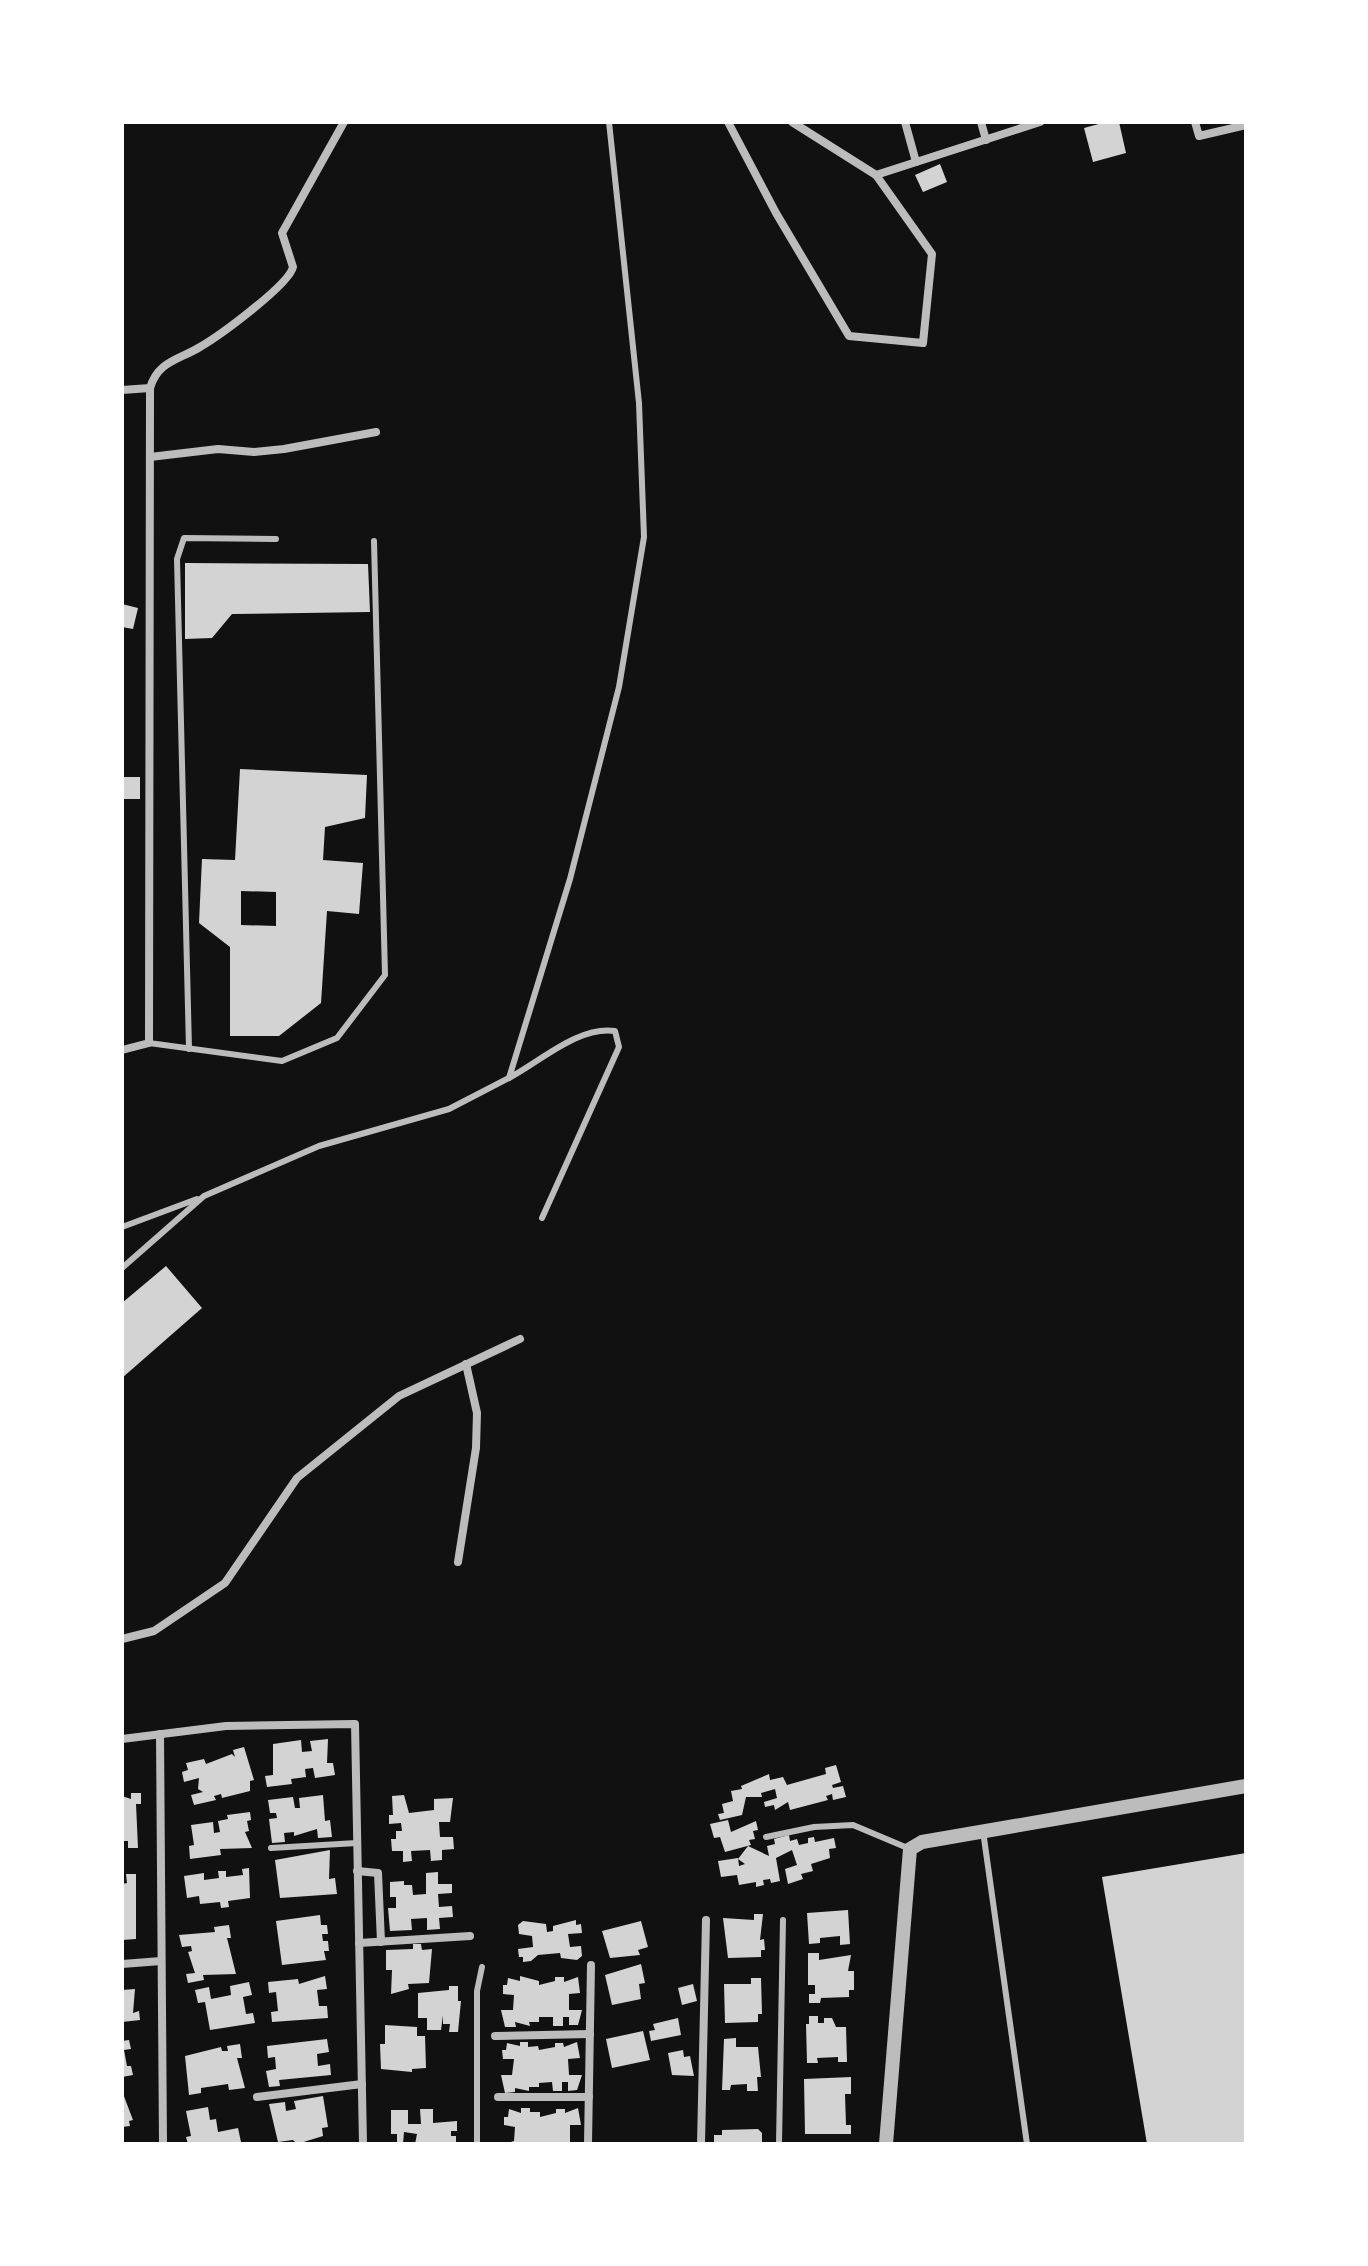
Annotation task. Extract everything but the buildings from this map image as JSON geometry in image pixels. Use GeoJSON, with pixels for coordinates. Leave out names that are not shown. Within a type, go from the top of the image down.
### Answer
{"type":"FeatureCollection","features":[{"type":"Feature","properties":{"kind":"street"},"geometry":{"type":"LineString","coordinates":[[122,1050],[149,1043],[150,388],[153,377],[166,363],[198,349],[282,286],[293,267],[282,233],[344,122]]}},
{"type":"Feature","properties":{"kind":"street"},"geometry":{"type":"LineString","coordinates":[[728,122],[776,213],[849,336],[923,343],[932,254],[876,175],[792,122]]}},
{"type":"Feature","properties":{"kind":"street"},"geometry":{"type":"LineString","coordinates":[[905,122],[916,162]]}},
{"type":"Feature","properties":{"kind":"street"},"geometry":{"type":"LineString","coordinates":[[981,122],[986,140]]}},
{"type":"Feature","properties":{"kind":"street"},"geometry":{"type":"LineString","coordinates":[[876,175],[1040,122]]}},
{"type":"Feature","properties":{"kind":"street"},"geometry":{"type":"LineString","coordinates":[[1195,122],[1199,136],[1246,125]]}},
{"type":"Feature","properties":{"kind":"street"},"geometry":{"type":"LineString","coordinates":[[122,390],[150,388]]}},
{"type":"Feature","properties":{"kind":"street"},"geometry":{"type":"LineString","coordinates":[[150,457],[218,449],[254,452],[284,449],[376,432]]}},
{"type":"Feature","properties":{"kind":"street"},"geometry":{"type":"LineString","coordinates":[[122,1639],[154,1631],[225,1583],[297,1478],[399,1396],[520,1339]]}},
{"type":"Feature","properties":{"kind":"street"},"geometry":{"type":"LineString","coordinates":[[458,1562],[477,1413],[466,1364]]}},
{"type":"Feature","properties":{"kind":"street"},"geometry":{"type":"LineString","coordinates":[[122,1739],[226,1726],[355,1724],[363,2144]]}},
{"type":"Feature","properties":{"kind":"street"},"geometry":{"type":"LineString","coordinates":[[160,1734],[163,2144]]}},
{"type":"Feature","properties":{"kind":"street"},"geometry":{"type":"LineString","coordinates":[[886,2144],[910,1849],[922,1842],[1246,1786]]}},
{"type":"Feature","properties":{"kind":"street"},"geometry":{"type":"LineString","coordinates":[[357,1871],[378,1873],[381,1942]]}},
{"type":"Feature","properties":{"kind":"street"},"geometry":{"type":"LineString","coordinates":[[701,2144],[706,1920]]}},
{"type":"Feature","properties":{"kind":"street"},"geometry":{"type":"LineString","coordinates":[[359,1943],[470,1936]]}},
{"type":"Feature","properties":{"kind":"street"},"geometry":{"type":"LineString","coordinates":[[122,1964],[161,1961]]}},
{"type":"Feature","properties":{"kind":"street"},"geometry":{"type":"LineString","coordinates":[[588,2144],[591,1965]]}},
{"type":"Feature","properties":{"kind":"street"},"geometry":{"type":"LineString","coordinates":[[495,2036],[590,2034]]}},
{"type":"Feature","properties":{"kind":"street"},"geometry":{"type":"LineString","coordinates":[[257,2097],[362,2084]]}},
{"type":"Feature","properties":{"kind":"street"},"geometry":{"type":"LineString","coordinates":[[498,2097],[589,2097]]}},
{"type":"Feature","properties":{"kind":"lane"},"geometry":{"type":"LineString","coordinates":[[509,1078],[570,879],[619,687],[644,537],[639,403],[609,122]]}},
{"type":"Feature","properties":{"kind":"lane"},"geometry":{"type":"LineString","coordinates":[[189,1049],[177,559],[184,538],[276,539]]}},
{"type":"Feature","properties":{"kind":"lane"},"geometry":{"type":"LineString","coordinates":[[149,1043],[282,1061],[337,1038],[385,975],[374,541]]}},
{"type":"Feature","properties":{"kind":"lane"},"geometry":{"type":"LineString","coordinates":[[122,1227],[204,1196],[319,1146],[449,1109],[576,1038],[599,1029],[615,1031],[619,1047],[542,1218]]}},
{"type":"Feature","properties":{"kind":"lane"},"geometry":{"type":"LineString","coordinates":[[122,1268],[204,1196]]}},
{"type":"Feature","properties":{"kind":"lane"},"geometry":{"type":"LineString","coordinates":[[766,1837],[814,1827],[853,1825],[910,1849]]}},
{"type":"Feature","properties":{"kind":"lane"},"geometry":{"type":"LineString","coordinates":[[983,1831],[1027,2144]]}},
{"type":"Feature","properties":{"kind":"lane"},"geometry":{"type":"LineString","coordinates":[[271,1848],[357,1843]]}},
{"type":"Feature","properties":{"kind":"lane"},"geometry":{"type":"LineString","coordinates":[[779,2144],[783,1920]]}},
{"type":"Feature","properties":{"kind":"lane"},"geometry":{"type":"LineString","coordinates":[[477,2144],[477,1991],[482,1967]]}}]}
